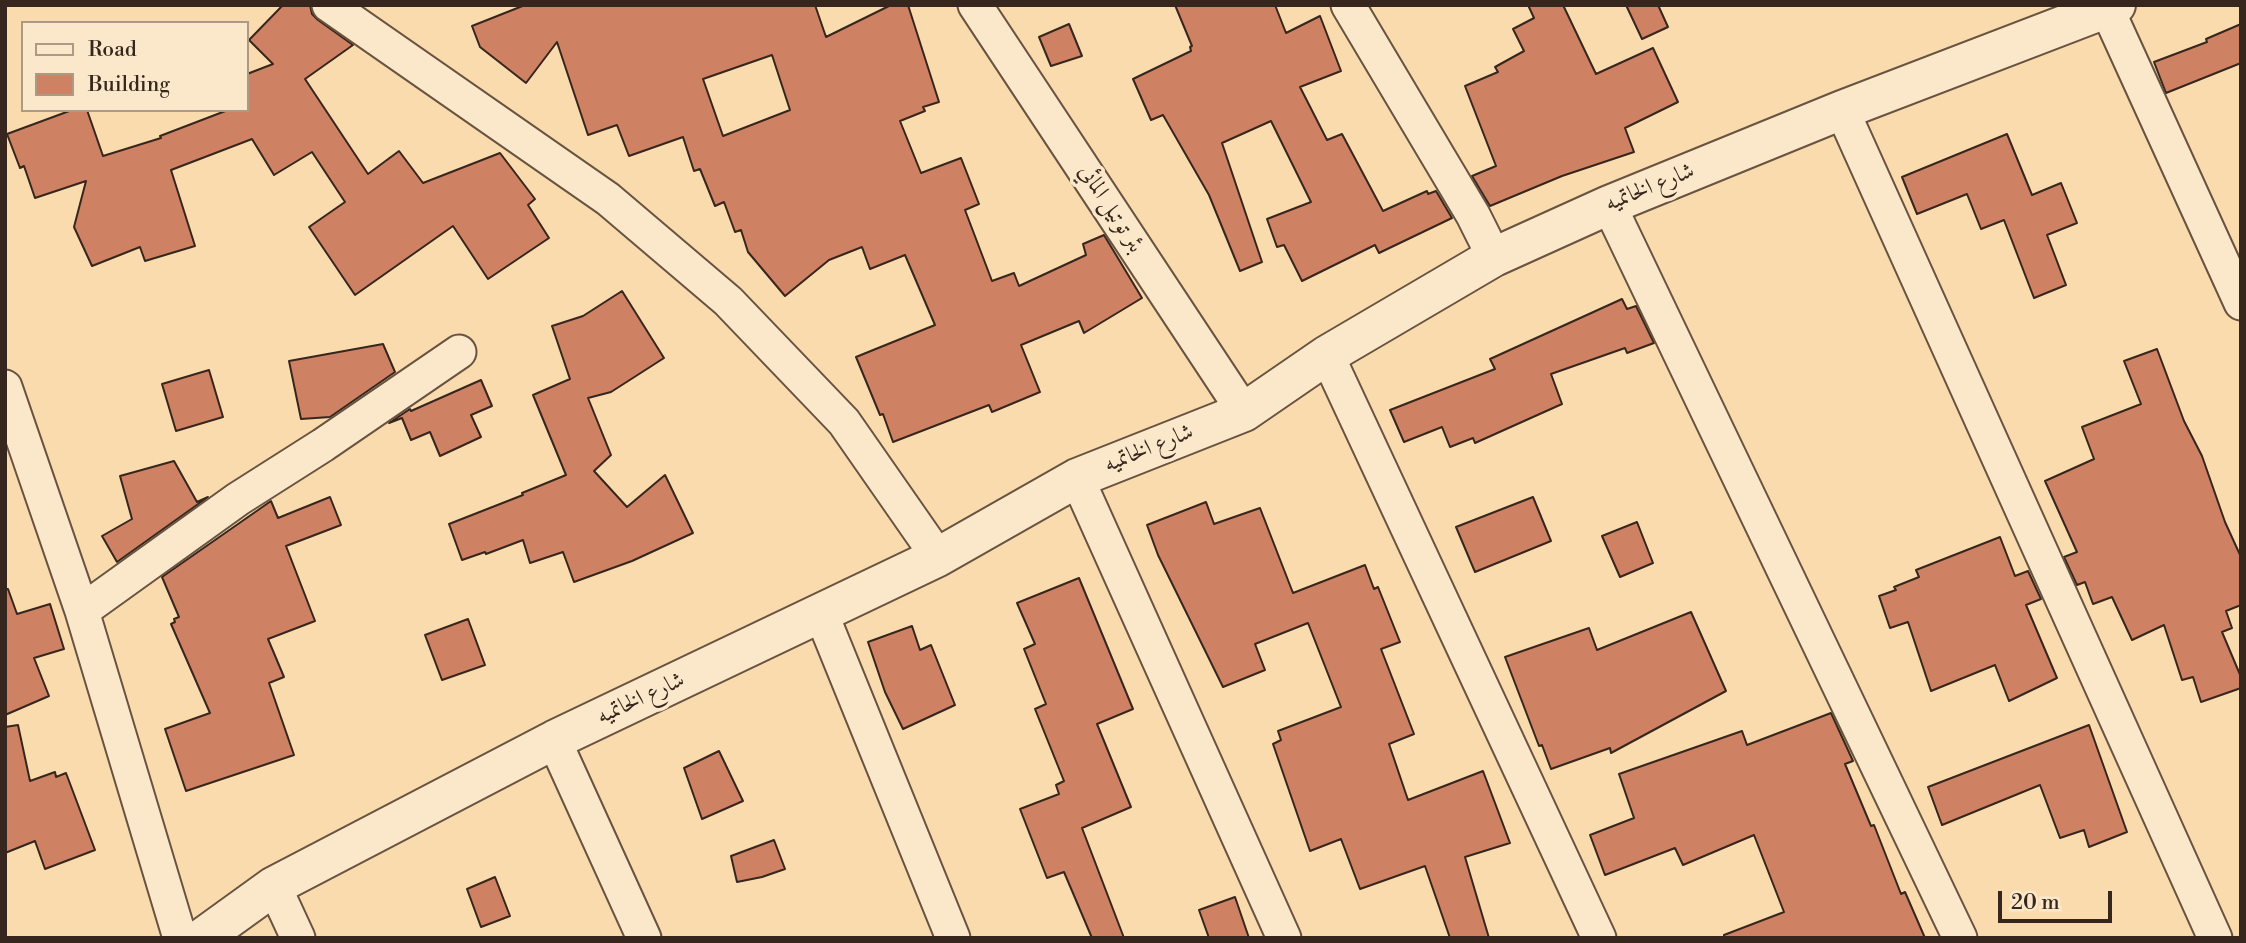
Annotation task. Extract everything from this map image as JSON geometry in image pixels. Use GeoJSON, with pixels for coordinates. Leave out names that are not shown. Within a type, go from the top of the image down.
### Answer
{"type":"FeatureCollection","features":[{"type":"Feature","properties":{"kind":"street"},"geometry":{"type":"LineString","coordinates":[[329,5],[608,200],[728,301],[844,422],[939,557]]}},
{"type":"Feature","properties":{"kind":"street","name":"بئر توتيل المائي"},"geometry":{"type":"LineString","coordinates":[[975,5],[1244,412]]}},
{"type":"Feature","properties":{"kind":"street"},"geometry":{"type":"LineString","coordinates":[[2112,7],[2241,303]]}},
{"type":"Feature","properties":{"kind":"street","name":"شارع الخاتميه"},"geometry":{"type":"LineString","coordinates":[[202,938],[274,886],[554,740],[939,557],[1077,478],[1244,412],[1327,355],[1494,257],[1609,205],[1843,110],[2112,7]]}},
{"type":"Feature","properties":{"kind":"street"},"geometry":{"type":"LineString","coordinates":[[1355,8],[1473,215],[1494,257]]}},
{"type":"Feature","properties":{"kind":"street"},"geometry":{"type":"LineString","coordinates":[[1843,110],[2215,938]]}},
{"type":"Feature","properties":{"kind":"street"},"geometry":{"type":"LineString","coordinates":[[1609,205],[1960,938]]}},
{"type":"Feature","properties":{"kind":"street"},"geometry":{"type":"LineString","coordinates":[[82,611],[238,499],[323,445],[459,352]]}},
{"type":"Feature","properties":{"kind":"street"},"geometry":{"type":"LineString","coordinates":[[1327,355],[1599,938]]}},
{"type":"Feature","properties":{"kind":"street"},"geometry":{"type":"LineString","coordinates":[[5,387],[82,611],[180,938]]}},
{"type":"Feature","properties":{"kind":"street"},"geometry":{"type":"LineString","coordinates":[[1077,478],[1284,938]]}},
{"type":"Feature","properties":{"kind":"street"},"geometry":{"type":"LineString","coordinates":[[821,613],[953,938]]}},
{"type":"Feature","properties":{"kind":"street"},"geometry":{"type":"LineString","coordinates":[[554,740],[645,938]]}},
{"type":"Feature","properties":{"kind":"street"},"geometry":{"type":"LineString","coordinates":[[274,886],[298,938]]}},
{"type":"Feature","properties":{"kind":"building"},"geometry":{"type":"Polygon","coordinates":[[[283,5],[310,5],[312,14],[318,20],[353,45],[305,79],[368,174],[399,151],[423,183],[500,153],[535,199],[528,205],[549,238],[488,279],[453,226],[355,295],[309,227],[345,202],[312,152],[274,175],[252,139],[171,170],[195,246],[145,261],[140,247],[92,266],[74,227],[86,181],[35,198],[24,166],[20,168],[7,134],[67,112],[88,112],[103,156],[161,138],[160,136],[223,112],[248,112],[248,74],[273,64],[249,40],[283,5]]]}},
{"type":"Feature","properties":{"kind":"building"},"geometry":{"type":"Polygon","coordinates":[[[525,5],[815,5],[826,37],[891,5],[908,5],[939,102],[923,107],[925,111],[900,121],[921,173],[961,158],[979,204],[965,210],[992,281],[1014,273],[1019,286],[1086,255],[1083,244],[1104,235],[1142,298],[1084,333],[1079,321],[1021,345],[1040,392],[992,412],[989,405],[893,442],[856,357],[935,325],[905,255],[870,269],[862,247],[829,260],[785,296],[748,252],[741,230],[735,232],[724,202],[715,206],[700,169],[694,171],[683,137],[629,156],[617,125],[588,135],[557,42],[526,83],[480,47],[472,26],[525,5]],[[772,55],[703,79],[723,136],[790,110],[772,55]]]}},
{"type":"Feature","properties":{"kind":"building"},"geometry":{"type":"Polygon","coordinates":[[[1175,5],[1275,5],[1286,33],[1320,16],[1341,71],[1300,87],[1327,140],[1342,134],[1383,211],[1427,191],[1428,194],[1436,191],[1452,218],[1379,253],[1375,245],[1302,281],[1284,245],[1277,247],[1267,219],[1311,202],[1271,121],[1222,143],[1262,262],[1240,271],[1209,195],[1163,115],[1151,120],[1133,79],[1191,51],[1192,46],[1175,5]]]}},
{"type":"Feature","properties":{"kind":"building"},"geometry":{"type":"Polygon","coordinates":[[[1528,5],[1563,5],[1596,74],[1653,48],[1678,102],[1625,128],[1634,152],[1562,176],[1490,206],[1472,176],[1496,166],[1465,86],[1498,72],[1495,67],[1524,51],[1513,29],[1534,18],[1528,5]]]}},
{"type":"Feature","properties":{"kind":"building"},"geometry":{"type":"Polygon","coordinates":[[[1626,5],[1658,5],[1668,27],[1642,39],[1626,5]]]}},
{"type":"Feature","properties":{"kind":"building"},"geometry":{"type":"Polygon","coordinates":[[[1069,24],[1082,56],[1051,66],[1039,37],[1069,24]]]}},
{"type":"Feature","properties":{"kind":"building"},"geometry":{"type":"Polygon","coordinates":[[[2241,24],[2241,63],[2166,93],[2154,62],[2207,42],[2206,39],[2241,24]]]}},
{"type":"Feature","properties":{"kind":"building"},"geometry":{"type":"Polygon","coordinates":[[[2007,134],[2032,195],[2061,183],[2077,223],[2047,235],[2066,285],[2034,298],[2004,220],[1981,229],[1967,194],[1917,214],[1902,177],[2007,134]]]}},
{"type":"Feature","properties":{"kind":"building"},"geometry":{"type":"Polygon","coordinates":[[[622,291],[664,358],[611,392],[588,398],[611,455],[594,471],[627,507],[665,475],[693,533],[632,561],[574,582],[563,552],[530,563],[523,540],[462,560],[449,524],[566,475],[533,395],[570,379],[552,326],[583,316],[622,291]]]}},
{"type":"Feature","properties":{"kind":"building"},"geometry":{"type":"Polygon","coordinates":[[[1622,299],[1627,309],[1636,306],[1654,343],[1627,353],[1625,348],[1551,374],[1562,404],[1475,443],[1473,438],[1450,447],[1442,427],[1404,442],[1390,410],[1495,369],[1490,359],[1622,299]]]}},
{"type":"Feature","properties":{"kind":"building"},"geometry":{"type":"Polygon","coordinates":[[[383,344],[395,372],[330,417],[301,419],[289,361],[383,344]]]}},
{"type":"Feature","properties":{"kind":"building"},"geometry":{"type":"Polygon","coordinates":[[[2157,349],[2241,557],[2241,605],[2226,611],[2232,628],[2222,632],[2241,677],[2241,688],[2201,702],[2193,677],[2182,680],[2164,625],[2132,640],[2112,597],[2093,604],[2085,582],[2077,585],[2064,557],[2077,552],[2045,481],[2094,459],[2082,427],[2141,404],[2124,361],[2157,349]]]}},
{"type":"Feature","properties":{"kind":"building"},"geometry":{"type":"Polygon","coordinates":[[[209,370],[223,417],[176,431],[162,384],[209,370]]]}},
{"type":"Feature","properties":{"kind":"building"},"geometry":{"type":"Polygon","coordinates":[[[481,380],[492,406],[471,415],[481,437],[440,456],[430,432],[411,440],[402,418],[389,423],[410,409],[411,411],[481,380]]]}},
{"type":"Feature","properties":{"kind":"building"},"geometry":{"type":"Polygon","coordinates":[[[174,461],[197,502],[208,497],[117,562],[102,536],[132,519],[120,476],[174,461]]]}},
{"type":"Feature","properties":{"kind":"building"},"geometry":{"type":"Polygon","coordinates":[[[330,497],[341,525],[286,546],[315,621],[268,639],[284,677],[269,683],[294,755],[186,791],[165,729],[210,713],[171,624],[179,617],[162,577],[271,501],[278,518],[330,497]]]}},
{"type":"Feature","properties":{"kind":"building"},"geometry":{"type":"Polygon","coordinates":[[[1533,497],[1551,541],[1475,572],[1456,527],[1533,497]]]}},
{"type":"Feature","properties":{"kind":"building"},"geometry":{"type":"Polygon","coordinates":[[[1206,502],[1214,524],[1260,508],[1293,593],[1365,565],[1374,589],[1378,587],[1400,642],[1381,649],[1414,734],[1389,744],[1408,800],[1483,771],[1510,843],[1465,857],[1489,938],[1450,938],[1425,866],[1360,889],[1341,839],[1310,851],[1273,744],[1281,740],[1278,731],[1341,707],[1308,623],[1255,644],[1265,670],[1223,687],[1158,555],[1147,525],[1206,502]]]}},
{"type":"Feature","properties":{"kind":"building"},"geometry":{"type":"Polygon","coordinates":[[[1637,522],[1653,563],[1620,577],[1602,536],[1637,522]]]}},
{"type":"Feature","properties":{"kind":"building"},"geometry":{"type":"Polygon","coordinates":[[[2000,537],[2015,576],[2028,571],[2041,599],[2026,605],[2057,678],[2009,701],[1995,665],[1931,691],[1908,622],[1890,628],[1879,596],[1919,577],[1916,570],[2000,537]]]}},
{"type":"Feature","properties":{"kind":"building"},"geometry":{"type":"Polygon","coordinates":[[[1079,578],[1133,709],[1097,724],[1131,807],[1082,828],[1124,938],[1092,938],[1064,872],[1047,878],[1020,809],[1059,794],[1056,785],[1064,781],[1035,709],[1046,704],[1024,649],[1035,644],[1017,603],[1079,578]]]}},
{"type":"Feature","properties":{"kind":"building"},"geometry":{"type":"Polygon","coordinates":[[[5,589],[8,589],[17,614],[50,604],[64,649],[34,658],[49,696],[5,715],[5,589]]]}},
{"type":"Feature","properties":{"kind":"building"},"geometry":{"type":"Polygon","coordinates":[[[1691,612],[1726,691],[1611,753],[1610,748],[1551,769],[1542,745],[1539,746],[1505,657],[1589,628],[1597,650],[1691,612]]]}},
{"type":"Feature","properties":{"kind":"building"},"geometry":{"type":"Polygon","coordinates":[[[468,619],[485,665],[442,680],[425,635],[468,619]]]}},
{"type":"Feature","properties":{"kind":"building"},"geometry":{"type":"Polygon","coordinates":[[[912,626],[920,650],[931,645],[955,705],[903,729],[885,692],[868,642],[912,626]]]}},
{"type":"Feature","properties":{"kind":"building"},"geometry":{"type":"Polygon","coordinates":[[[1831,713],[1853,761],[1845,764],[1871,826],[1874,825],[1901,894],[1905,892],[1925,938],[1724,938],[1724,935],[1784,912],[1754,835],[1683,865],[1675,848],[1605,875],[1590,835],[1634,818],[1619,774],[1742,731],[1747,745],[1831,713]]]}},
{"type":"Feature","properties":{"kind":"building"},"geometry":{"type":"Polygon","coordinates":[[[18,725],[30,781],[55,772],[56,777],[66,773],[95,850],[45,869],[35,841],[5,853],[5,727],[18,725]]]}},
{"type":"Feature","properties":{"kind":"building"},"geometry":{"type":"Polygon","coordinates":[[[2089,725],[2127,832],[2089,847],[2084,830],[2060,838],[2040,785],[1942,825],[1928,787],[2089,725]]]}},
{"type":"Feature","properties":{"kind":"building"},"geometry":{"type":"Polygon","coordinates":[[[719,751],[743,801],[702,819],[684,768],[719,751]]]}},
{"type":"Feature","properties":{"kind":"building"},"geometry":{"type":"Polygon","coordinates":[[[774,840],[785,869],[737,882],[731,856],[774,840]]]}},
{"type":"Feature","properties":{"kind":"building"},"geometry":{"type":"Polygon","coordinates":[[[495,877],[510,916],[481,927],[467,889],[495,877]]]}},
{"type":"Feature","properties":{"kind":"building"},"geometry":{"type":"Polygon","coordinates":[[[1235,897],[1249,938],[1209,938],[1199,910],[1235,897]]]}}]}
